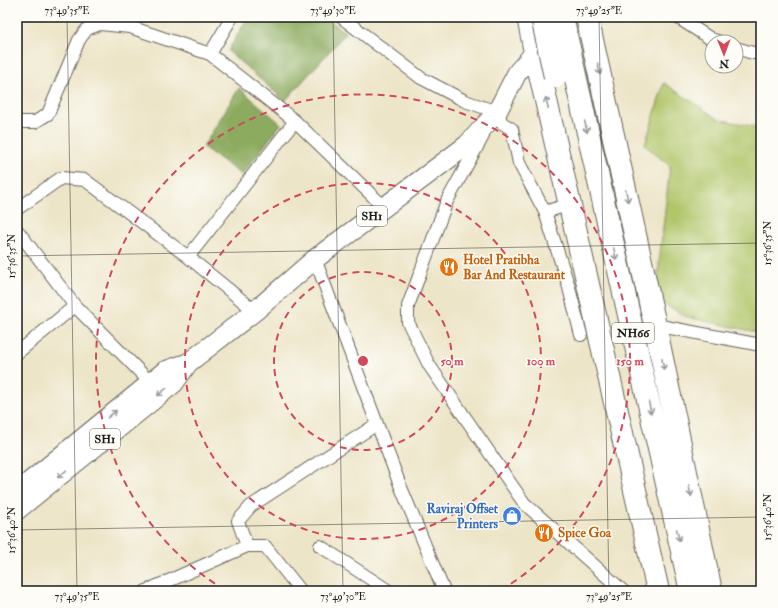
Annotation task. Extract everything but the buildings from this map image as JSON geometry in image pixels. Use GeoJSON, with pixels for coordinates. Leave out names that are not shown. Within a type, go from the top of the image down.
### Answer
{"type":"FeatureCollection","features":[{"type":"Feature","properties":{"kind":"highway"},"geometry":{"type":"LineString","coordinates":[[528,17],[658,591]]}},
{"type":"Feature","properties":{"kind":"highway","name":"NH66"},"geometry":{"type":"LineString","coordinates":[[542,17],[565,76],[691,591]]}},
{"type":"Feature","properties":{"kind":"highway","name":"NH66"},"geometry":{"type":"LineString","coordinates":[[562,17],[565,76],[671,591]]}},
{"type":"Feature","properties":{"kind":"highway"},"geometry":{"type":"LineString","coordinates":[[587,17],[655,325],[711,591]]}},
{"type":"Feature","properties":{"kind":"highway"},"geometry":{"type":"LineString","coordinates":[[535,52],[592,41]]}},
{"type":"Feature","properties":{"kind":"main road","name":"SH1"},"geometry":{"type":"LineString","coordinates":[[17,492],[164,371],[188,362],[254,311],[315,259],[467,145],[497,112],[517,73],[535,52]]}},
{"type":"Feature","properties":{"kind":"main road","name":"SH1"},"geometry":{"type":"LineString","coordinates":[[17,510],[174,382],[188,362]]}},
{"type":"Feature","properties":{"kind":"street"},"geometry":{"type":"LineString","coordinates":[[210,54],[232,17]]}},
{"type":"Feature","properties":{"kind":"street"},"geometry":{"type":"LineString","coordinates":[[341,17],[421,78],[465,101],[497,112],[502,123],[512,129],[518,163],[545,212],[568,284],[581,335]]}},
{"type":"Feature","properties":{"kind":"street"},"geometry":{"type":"LineString","coordinates":[[685,19],[704,34]]}},
{"type":"Feature","properties":{"kind":"street"},"geometry":{"type":"LineString","coordinates":[[17,122],[35,122],[48,114],[79,40],[87,29],[100,24],[130,28],[210,54],[295,121],[384,207]]}},
{"type":"Feature","properties":{"kind":"street"},"geometry":{"type":"LineString","coordinates":[[744,50],[761,54]]}},
{"type":"Feature","properties":{"kind":"street"},"geometry":{"type":"LineString","coordinates":[[497,112],[447,201],[408,306],[408,322],[429,365],[524,504],[623,591]]}},
{"type":"Feature","properties":{"kind":"street"},"geometry":{"type":"LineString","coordinates":[[188,257],[295,121]]}},
{"type":"Feature","properties":{"kind":"street"},"geometry":{"type":"LineString","coordinates":[[17,209],[61,178],[84,180],[188,257],[254,311]]}},
{"type":"Feature","properties":{"kind":"street"},"geometry":{"type":"LineString","coordinates":[[545,212],[570,204]]}},
{"type":"Feature","properties":{"kind":"street"},"geometry":{"type":"LineString","coordinates":[[19,237],[75,306],[150,382]]}},
{"type":"Feature","properties":{"kind":"street"},"geometry":{"type":"LineString","coordinates":[[315,259],[400,485],[444,591]]}},
{"type":"Feature","properties":{"kind":"street"},"geometry":{"type":"LineString","coordinates":[[17,353],[75,306]]}},
{"type":"Feature","properties":{"kind":"street"},"geometry":{"type":"LineString","coordinates":[[655,325],[761,345]]}},
{"type":"Feature","properties":{"kind":"street"},"geometry":{"type":"LineString","coordinates":[[247,546],[238,520],[251,506],[377,424]]}},
{"type":"Feature","properties":{"kind":"street"},"geometry":{"type":"LineString","coordinates":[[146,591],[247,546],[265,546],[301,591]]}},
{"type":"Feature","properties":{"kind":"street"},"geometry":{"type":"LineString","coordinates":[[320,546],[389,591]]}},
{"type":"Feature","properties":{"kind":"green space"},"geometry":{"type":"Polygon","coordinates":[[[248,17],[325,17],[346,33],[285,101],[228,51],[248,17]]]}},
{"type":"Feature","properties":{"kind":"green space"},"geometry":{"type":"Polygon","coordinates":[[[664,83],[718,119],[761,128],[761,333],[687,317],[655,299],[670,166],[645,145],[664,83]]]}},
{"type":"Feature","properties":{"kind":"green space"},"geometry":{"type":"Polygon","coordinates":[[[239,88],[281,124],[242,175],[203,147],[239,88]]]}},
{"type":"Feature","properties":{"kind":"place","name":"Hotel Pratibha Bar And Restaurant"},"geometry":{"type":"Point","coordinates":[449,267]}},
{"type":"Feature","properties":{"kind":"place","name":"Raviraj Offset Printers"},"geometry":{"type":"Point","coordinates":[512,516]}},
{"type":"Feature","properties":{"kind":"place","name":"Spice Goa"},"geometry":{"type":"Point","coordinates":[544,533]}}]}
